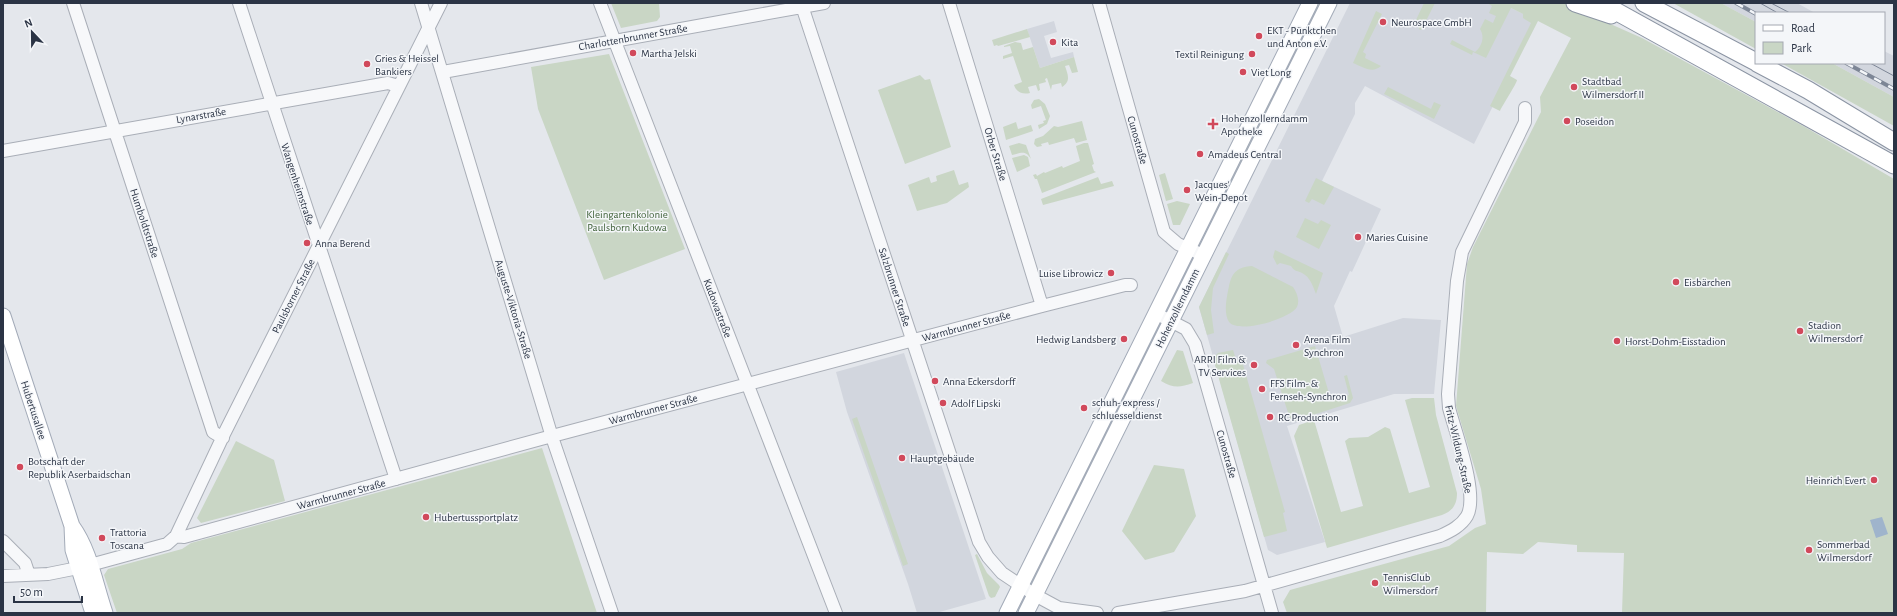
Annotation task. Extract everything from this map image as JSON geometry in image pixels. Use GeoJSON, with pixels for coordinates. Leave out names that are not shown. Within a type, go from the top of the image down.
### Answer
{"type":"FeatureCollection","features":[{"type":"Feature","properties":{"kind":"highway"},"geometry":{"type":"LineString","coordinates":[[1575,3],[1639,24]]}},
{"type":"Feature","properties":{"kind":"highway"},"geometry":{"type":"LineString","coordinates":[[1600,3],[1894,165]]}},
{"type":"Feature","properties":{"kind":"highway"},"geometry":{"type":"LineString","coordinates":[[1644,3],[1755,62]]}},
{"type":"Feature","properties":{"kind":"highway"},"geometry":{"type":"LineString","coordinates":[[1759,64],[1808,90],[1894,142]]}},
{"type":"Feature","properties":{"kind":"main road","name":"Hohenzollerndamm"},"geometry":{"type":"LineString","coordinates":[[1008,613],[1310,3]]}},
{"type":"Feature","properties":{"kind":"main road","name":"Hohenzollerndamm"},"geometry":{"type":"LineString","coordinates":[[1026,613],[1329,3]]}},
{"type":"Feature","properties":{"kind":"main road","name":"Hubertusallee"},"geometry":{"type":"LineString","coordinates":[[3,316],[72,526],[72,540],[105,613]]}},
{"type":"Feature","properties":{"kind":"main road","name":"Hubertusallee"},"geometry":{"type":"LineString","coordinates":[[84,566],[93,613]]}},
{"type":"Feature","properties":{"kind":"street","name":"Humboldtstraße"},"geometry":{"type":"LineString","coordinates":[[73,3],[213,432],[223,438]]}},
{"type":"Feature","properties":{"kind":"street","name":"Wangenheimstraße"},"geometry":{"type":"LineString","coordinates":[[239,3],[396,479]]}},
{"type":"Feature","properties":{"kind":"street","name":"Auguste-Viktoria-Straße"},"geometry":{"type":"LineString","coordinates":[[421,3],[552,436],[612,613]]}},
{"type":"Feature","properties":{"kind":"street","name":"Paulsborner Straße"},"geometry":{"type":"LineString","coordinates":[[84,566],[167,544],[176,536],[223,438],[440,3]]}},
{"type":"Feature","properties":{"kind":"street","name":"Kudowastraße"},"geometry":{"type":"LineString","coordinates":[[600,3],[836,613]]}},
{"type":"Feature","properties":{"kind":"street","name":"Charlottenbrunner Straße"},"geometry":{"type":"LineString","coordinates":[[442,72],[801,5],[824,3]]}},
{"type":"Feature","properties":{"kind":"street","name":"Orber Straße"},"geometry":{"type":"LineString","coordinates":[[949,3],[1042,306]]}},
{"type":"Feature","properties":{"kind":"street","name":"Cunostraße"},"geometry":{"type":"LineString","coordinates":[[1099,3],[1164,232],[1178,244],[1203,255]]}},
{"type":"Feature","properties":{"kind":"street","name":"Salzbrunner Straße"},"geometry":{"type":"LineString","coordinates":[[801,5],[979,542],[988,557],[1002,572],[1021,587],[1059,608],[1097,613]]}},
{"type":"Feature","properties":{"kind":"street","name":"Lynarstraße"},"geometry":{"type":"LineString","coordinates":[[3,151],[272,102],[388,83],[398,86]]}},
{"type":"Feature","properties":{"kind":"street","name":"Fritz-Wildung-Straße"},"geometry":{"type":"LineString","coordinates":[[1118,613],[1198,600],[1264,586],[1440,536],[1453,530],[1468,515],[1470,508],[1470,487],[1448,399],[1457,281],[1462,252],[1525,122],[1525,108]]}},
{"type":"Feature","properties":{"kind":"street","name":"Warmbrunner Straße"},"geometry":{"type":"LineString","coordinates":[[176,536],[184,537],[552,436],[1042,306],[1125,285],[1131,285]]}},
{"type":"Feature","properties":{"kind":"street","name":"Cunostraße"},"geometry":{"type":"LineString","coordinates":[[1157,314],[1186,329],[1195,344],[1272,613]]}},
{"type":"Feature","properties":{"kind":"street"},"geometry":{"type":"LineString","coordinates":[[3,541],[25,563],[29,575]]}},
{"type":"Feature","properties":{"kind":"street"},"geometry":{"type":"LineString","coordinates":[[3,576],[48,574],[84,566]]}},
{"type":"Feature","properties":{"kind":"shaded area"},"geometry":{"type":"Polygon","coordinates":[[[1350,3],[1501,3],[1536,20],[1474,144],[1365,86],[1355,103],[1355,114],[1322,181],[1381,209],[1352,272],[1350,271],[1334,306],[1343,337],[1403,318],[1441,320],[1434,394],[1394,394],[1287,426],[1325,542],[1277,555],[1268,550],[1199,307],[1350,3]]]}},
{"type":"Feature","properties":{"kind":"shaded area"},"geometry":{"type":"Polygon","coordinates":[[[1721,3],[1797,3],[1813,12],[1755,12],[1755,21],[1721,3]]]}},
{"type":"Feature","properties":{"kind":"shaded area"},"geometry":{"type":"Polygon","coordinates":[[[1054,21],[1057,32],[1044,36],[1051,58],[1073,52],[1074,57],[1040,68],[1027,29],[1054,21]]]}},
{"type":"Feature","properties":{"kind":"shaded area"},"geometry":{"type":"Polygon","coordinates":[[[1885,52],[1894,56],[1894,97],[1834,64],[1885,64],[1885,52]]]}},
{"type":"Feature","properties":{"kind":"shaded area"},"geometry":{"type":"Polygon","coordinates":[[[904,353],[986,599],[936,613],[917,613],[847,412],[836,372],[904,353]]]}},
{"type":"Feature","properties":{"kind":"green space"},"geometry":{"type":"Polygon","coordinates":[[[611,3],[659,3],[660,17],[657,21],[621,28],[611,3]]]}},
{"type":"Feature","properties":{"kind":"green space"},"geometry":{"type":"Polygon","coordinates":[[[1315,3],[1320,3],[1213,224],[1206,221],[1315,3]]]}},
{"type":"Feature","properties":{"kind":"green space"},"geometry":{"type":"Polygon","coordinates":[[[1424,3],[1435,3],[1422,29],[1420,30],[1415,22],[1424,3]]]}},
{"type":"Feature","properties":{"kind":"green space"},"geometry":{"type":"Polygon","coordinates":[[[1487,3],[1563,3],[1642,38],[1805,127],[1894,179],[1894,613],[1622,613],[1624,553],[1577,552],[1577,545],[1538,542],[1523,554],[1487,552],[1486,613],[1287,613],[1283,602],[1290,590],[1449,546],[1475,528],[1486,524],[1481,489],[1456,406],[1467,264],[1473,247],[1541,112],[1540,97],[1571,38],[1538,21],[1510,76],[1517,80],[1500,111],[1490,106],[1531,23],[1523,18],[1523,14],[1511,8],[1486,58],[1473,52],[1472,55],[1450,44],[1452,40],[1475,52],[1477,50],[1481,44],[1482,32],[1480,29],[1485,19],[1493,23],[1496,16],[1489,13],[1492,6],[1487,3]]]}},
{"type":"Feature","properties":{"kind":"green space"},"geometry":{"type":"Polygon","coordinates":[[[1673,3],[1721,3],[1755,21],[1755,48],[1673,3]]]}},
{"type":"Feature","properties":{"kind":"green space"},"geometry":{"type":"Polygon","coordinates":[[[1376,11],[1382,14],[1363,52],[1366,54],[1365,58],[1381,66],[1371,70],[1353,63],[1376,11]]]}},
{"type":"Feature","properties":{"kind":"green space"},"geometry":{"type":"Polygon","coordinates":[[[1027,29],[1030,37],[994,46],[992,40],[1027,29]]]}},
{"type":"Feature","properties":{"kind":"green space"},"geometry":{"type":"Polygon","coordinates":[[[1015,42],[1021,43],[1023,50],[1033,47],[1040,68],[1074,57],[1078,72],[1072,73],[1069,65],[1065,66],[1068,80],[1062,87],[1061,83],[1052,85],[1051,90],[1047,78],[1045,79],[1046,82],[1039,84],[1040,90],[1038,91],[1036,85],[1028,87],[1030,93],[1025,94],[1020,92],[1014,85],[1022,82],[1013,56],[1003,59],[1003,56],[1012,53],[1010,46],[1004,46],[1015,42]]]}},
{"type":"Feature","properties":{"kind":"green space","name":"Kleingartenkolonie Paulsborn Kudowa"},"geometry":{"type":"Polygon","coordinates":[[[609,54],[685,249],[604,280],[538,109],[531,67],[609,54]]]}},
{"type":"Feature","properties":{"kind":"green space"},"geometry":{"type":"Polygon","coordinates":[[[1783,64],[1834,64],[1894,97],[1894,126],[1783,64]]]}},
{"type":"Feature","properties":{"kind":"green space"},"geometry":{"type":"Polygon","coordinates":[[[920,75],[925,80],[930,79],[951,147],[905,164],[878,90],[920,75]]]}},
{"type":"Feature","properties":{"kind":"green space"},"geometry":{"type":"Polygon","coordinates":[[[1388,87],[1431,109],[1434,102],[1441,105],[1434,119],[1384,94],[1388,87]]]}},
{"type":"Feature","properties":{"kind":"green space"},"geometry":{"type":"Polygon","coordinates":[[[1039,99],[1045,104],[1050,116],[1047,124],[1039,129],[1038,125],[1044,123],[1043,121],[1046,120],[1041,106],[1032,109],[1031,105],[1034,100],[1039,99]]]}},
{"type":"Feature","properties":{"kind":"green space"},"geometry":{"type":"Polygon","coordinates":[[[1082,121],[1087,140],[1076,143],[1074,138],[1049,145],[1048,142],[1037,147],[1034,144],[1035,139],[1043,136],[1054,126],[1058,127],[1082,121]]]}},
{"type":"Feature","properties":{"kind":"green space"},"geometry":{"type":"Polygon","coordinates":[[[1016,122],[1018,129],[1031,125],[1033,131],[1006,140],[1003,127],[1016,122]]]}},
{"type":"Feature","properties":{"kind":"green space"},"geometry":{"type":"Polygon","coordinates":[[[1019,143],[1026,145],[1031,159],[1025,153],[1012,155],[1009,146],[1019,143]]]}},
{"type":"Feature","properties":{"kind":"green space"},"geometry":{"type":"Polygon","coordinates":[[[1088,143],[1094,164],[1092,165],[1094,171],[1096,172],[1042,193],[1037,179],[1035,179],[1033,175],[1036,174],[1037,176],[1044,172],[1045,173],[1062,166],[1063,168],[1080,161],[1076,146],[1088,143]]]}},
{"type":"Feature","properties":{"kind":"green space"},"geometry":{"type":"Polygon","coordinates":[[[1024,155],[1028,157],[1030,166],[1017,172],[1012,158],[1024,155]]]}},
{"type":"Feature","properties":{"kind":"green space"},"geometry":{"type":"Polygon","coordinates":[[[954,170],[959,185],[968,182],[969,187],[947,203],[917,211],[908,185],[929,177],[931,183],[937,181],[936,176],[954,170]]]}},
{"type":"Feature","properties":{"kind":"green space"},"geometry":{"type":"Polygon","coordinates":[[[1165,173],[1173,199],[1166,201],[1159,175],[1165,173]]]}},
{"type":"Feature","properties":{"kind":"green space"},"geometry":{"type":"Polygon","coordinates":[[[1098,177],[1101,184],[1112,181],[1114,186],[1043,205],[1041,199],[1098,177]]]}},
{"type":"Feature","properties":{"kind":"green space"},"geometry":{"type":"Polygon","coordinates":[[[1316,178],[1334,187],[1324,205],[1312,199],[1309,203],[1305,201],[1316,178]]]}},
{"type":"Feature","properties":{"kind":"green space"},"geometry":{"type":"Polygon","coordinates":[[[1177,201],[1190,204],[1180,225],[1173,225],[1167,204],[1177,201]]]}},
{"type":"Feature","properties":{"kind":"green space"},"geometry":{"type":"Polygon","coordinates":[[[1305,218],[1318,224],[1321,220],[1331,225],[1319,249],[1296,237],[1305,218]]]}},
{"type":"Feature","properties":{"kind":"green space"},"geometry":{"type":"Polygon","coordinates":[[[1275,250],[1323,273],[1316,294],[1311,282],[1305,275],[1295,270],[1291,266],[1280,263],[1277,265],[1273,257],[1275,250]]]}},
{"type":"Feature","properties":{"kind":"green space"},"geometry":{"type":"Polygon","coordinates":[[[1226,252],[1229,254],[1213,288],[1211,310],[1214,333],[1207,335],[1199,307],[1226,252]]]}},
{"type":"Feature","properties":{"kind":"green space"},"geometry":{"type":"Polygon","coordinates":[[[1252,266],[1293,287],[1298,297],[1298,304],[1292,312],[1264,324],[1253,326],[1234,325],[1229,322],[1226,314],[1230,281],[1236,271],[1252,266]]]}},
{"type":"Feature","properties":{"kind":"green space"},"geometry":{"type":"Polygon","coordinates":[[[1151,333],[1157,336],[1035,583],[1031,581],[1151,333]]]}},
{"type":"Feature","properties":{"kind":"green space"},"geometry":{"type":"Polygon","coordinates":[[[1315,346],[1331,400],[1349,395],[1344,376],[1347,375],[1353,398],[1350,403],[1291,422],[1274,369],[1266,363],[1267,360],[1315,346]]]}},
{"type":"Feature","properties":{"kind":"green space"},"geometry":{"type":"Polygon","coordinates":[[[1177,350],[1183,351],[1193,383],[1184,386],[1169,385],[1161,381],[1177,350]]]}},
{"type":"Feature","properties":{"kind":"green space"},"geometry":{"type":"Polygon","coordinates":[[[1233,350],[1237,362],[1242,361],[1285,512],[1283,513],[1287,531],[1264,537],[1213,358],[1218,353],[1233,350]]]}},
{"type":"Feature","properties":{"kind":"green space"},"geometry":{"type":"Polygon","coordinates":[[[1412,398],[1434,398],[1436,415],[1457,493],[1454,507],[1442,515],[1327,548],[1294,436],[1299,425],[1314,420],[1341,512],[1363,506],[1345,441],[1349,438],[1368,437],[1385,427],[1390,429],[1409,493],[1430,487],[1405,400],[1412,398]]]}},
{"type":"Feature","properties":{"kind":"green space"},"geometry":{"type":"Polygon","coordinates":[[[857,417],[908,564],[903,566],[852,419],[857,417]]]}},
{"type":"Feature","properties":{"kind":"green space"},"geometry":{"type":"Polygon","coordinates":[[[236,441],[274,460],[285,501],[201,523],[197,518],[236,441]]]}},
{"type":"Feature","properties":{"kind":"green space","name":"Hubertussportplatz"},"geometry":{"type":"Polygon","coordinates":[[[542,448],[597,613],[117,613],[104,575],[108,569],[182,549],[191,543],[542,448]]]}},
{"type":"Feature","properties":{"kind":"green space"},"geometry":{"type":"Polygon","coordinates":[[[1154,465],[1184,469],[1196,516],[1174,552],[1145,560],[1122,531],[1154,465]]]}},
{"type":"Feature","properties":{"kind":"green space"},"geometry":{"type":"Polygon","coordinates":[[[977,554],[987,573],[1000,587],[995,597],[991,598],[989,596],[975,555],[977,554]]]}},
{"type":"Feature","properties":{"kind":"water"},"geometry":{"type":"Polygon","coordinates":[[[1882,517],[1888,534],[1876,538],[1870,520],[1882,517]]]}},
{"type":"Feature","properties":{"kind":"tram line"},"geometry":{"type":"LineString","coordinates":[[1760,3],[1776,12]]}},
{"type":"Feature","properties":{"kind":"tram line"},"geometry":{"type":"LineString","coordinates":[[1771,3],[1788,12]]}},
{"type":"Feature","properties":{"kind":"tram line"},"geometry":{"type":"LineString","coordinates":[[1872,64],[1894,76]]}},
{"type":"Feature","properties":{"kind":"railway"},"geometry":{"type":"LineString","coordinates":[[1736,3],[1755,13]]}},
{"type":"Feature","properties":{"kind":"railway"},"geometry":{"type":"LineString","coordinates":[[1848,64],[1894,89]]}},
{"type":"Feature","properties":{"kind":"place","name":"Neurospace GmbH"},"geometry":{"type":"Point","coordinates":[1383,22]}},
{"type":"Feature","properties":{"kind":"place","name":"EKT - Pünktchen und Anton e.V."},"geometry":{"type":"Point","coordinates":[1259,36]}},
{"type":"Feature","properties":{"kind":"place","name":"Kita"},"geometry":{"type":"Point","coordinates":[1053,42]}},
{"type":"Feature","properties":{"kind":"place","name":"Martha Jelski"},"geometry":{"type":"Point","coordinates":[633,53]}},
{"type":"Feature","properties":{"kind":"place","name":"Textil Reinigung"},"geometry":{"type":"Point","coordinates":[1252,54]}},
{"type":"Feature","properties":{"kind":"place","name":"Gries & Heissel Bankiers"},"geometry":{"type":"Point","coordinates":[367,64]}},
{"type":"Feature","properties":{"kind":"place","name":"Viet Long"},"geometry":{"type":"Point","coordinates":[1243,72]}},
{"type":"Feature","properties":{"kind":"place","name":"Stadtbad Wilmersdorf II"},"geometry":{"type":"Point","coordinates":[1574,87]}},
{"type":"Feature","properties":{"kind":"place","name":"Poseidon"},"geometry":{"type":"Point","coordinates":[1567,121]}},
{"type":"Feature","properties":{"kind":"place","name":"Hohenzollerndamm Apotheke"},"geometry":{"type":"Point","coordinates":[1213,124]}},
{"type":"Feature","properties":{"kind":"place","name":"Amadeus Central"},"geometry":{"type":"Point","coordinates":[1200,154]}},
{"type":"Feature","properties":{"kind":"place","name":"Jacques' Wein-Depot"},"geometry":{"type":"Point","coordinates":[1187,190]}},
{"type":"Feature","properties":{"kind":"place","name":"Maries Cuisine"},"geometry":{"type":"Point","coordinates":[1358,237]}},
{"type":"Feature","properties":{"kind":"place","name":"Anna Berend"},"geometry":{"type":"Point","coordinates":[307,243]}},
{"type":"Feature","properties":{"kind":"place","name":"Luise Librowicz"},"geometry":{"type":"Point","coordinates":[1111,273]}},
{"type":"Feature","properties":{"kind":"place","name":"Eisbärchen"},"geometry":{"type":"Point","coordinates":[1676,282]}},
{"type":"Feature","properties":{"kind":"place","name":"Stadion Wilmersdorf"},"geometry":{"type":"Point","coordinates":[1800,331]}},
{"type":"Feature","properties":{"kind":"place","name":"Hedwig Landsberg"},"geometry":{"type":"Point","coordinates":[1124,339]}},
{"type":"Feature","properties":{"kind":"place","name":"Horst-Dohm-Eisstadion"},"geometry":{"type":"Point","coordinates":[1617,341]}},
{"type":"Feature","properties":{"kind":"place","name":"Arena Film Synchron"},"geometry":{"type":"Point","coordinates":[1296,345]}},
{"type":"Feature","properties":{"kind":"place","name":"ARRI Film & TV Services"},"geometry":{"type":"Point","coordinates":[1254,365]}},
{"type":"Feature","properties":{"kind":"place","name":"Anna Eckersdorff"},"geometry":{"type":"Point","coordinates":[935,381]}},
{"type":"Feature","properties":{"kind":"place","name":"FFS Film- & Fernseh-Synchron"},"geometry":{"type":"Point","coordinates":[1262,389]}},
{"type":"Feature","properties":{"kind":"place","name":"Adolf Lipski"},"geometry":{"type":"Point","coordinates":[943,403]}},
{"type":"Feature","properties":{"kind":"place","name":"schuh- express / schluesseldienst"},"geometry":{"type":"Point","coordinates":[1084,408]}},
{"type":"Feature","properties":{"kind":"place","name":"RC Production"},"geometry":{"type":"Point","coordinates":[1270,417]}},
{"type":"Feature","properties":{"kind":"place","name":"Hauptgebäude"},"geometry":{"type":"Point","coordinates":[902,458]}},
{"type":"Feature","properties":{"kind":"place","name":"Botschaft der Republik Aserbaidschan"},"geometry":{"type":"Point","coordinates":[20,467]}},
{"type":"Feature","properties":{"kind":"place","name":"Heinrich Evert"},"geometry":{"type":"Point","coordinates":[1874,480]}},
{"type":"Feature","properties":{"kind":"place","name":"Hubertussportplatz"},"geometry":{"type":"Point","coordinates":[426,517]}},
{"type":"Feature","properties":{"kind":"place","name":"Trattoria Toscana"},"geometry":{"type":"Point","coordinates":[102,538]}},
{"type":"Feature","properties":{"kind":"place","name":"Sommerbad Wilmersdorf"},"geometry":{"type":"Point","coordinates":[1809,550]}},
{"type":"Feature","properties":{"kind":"place","name":"TennisClub Wilmersdorf"},"geometry":{"type":"Point","coordinates":[1375,583]}}]}
